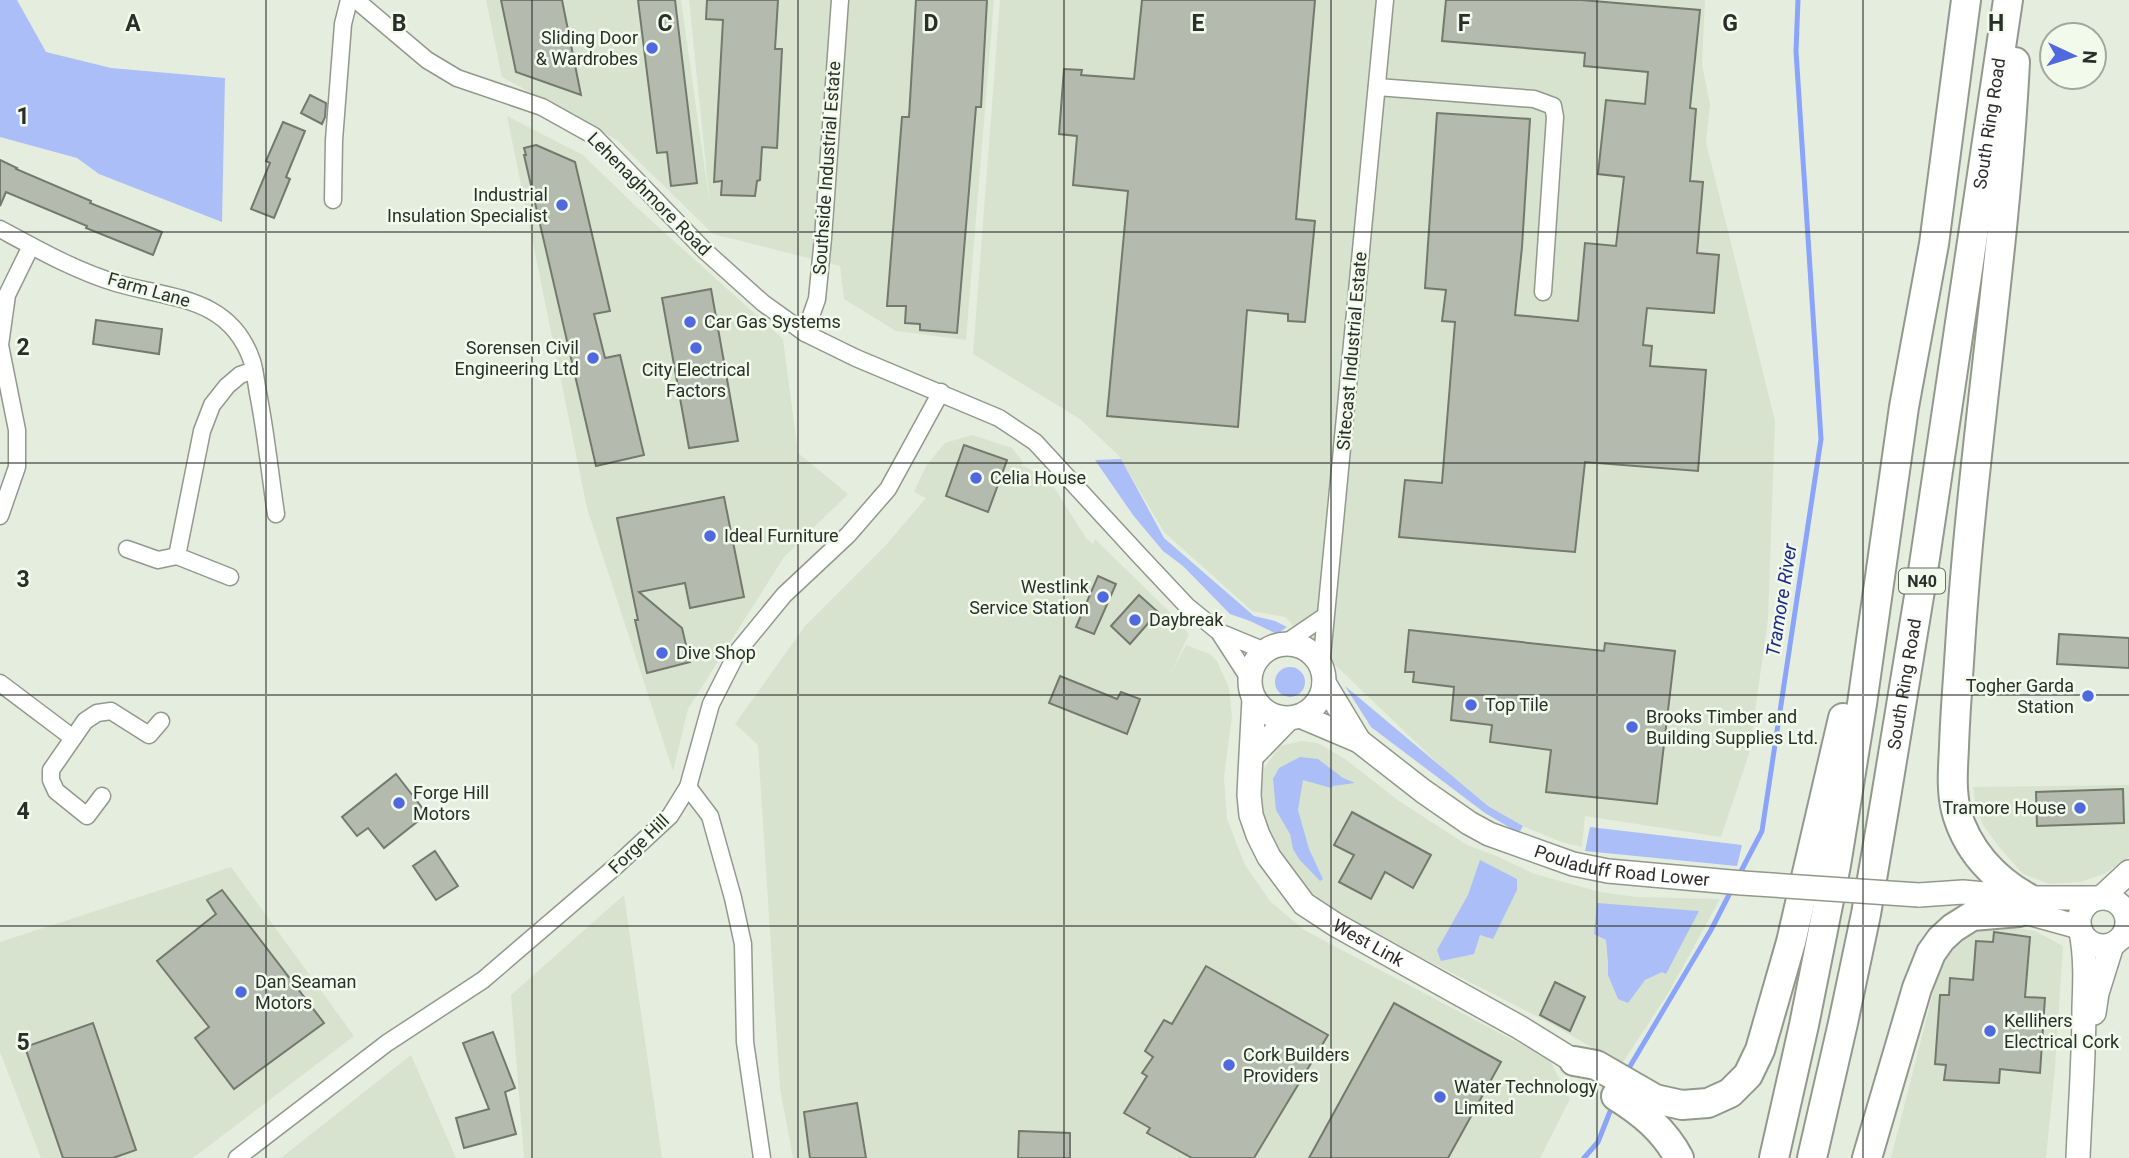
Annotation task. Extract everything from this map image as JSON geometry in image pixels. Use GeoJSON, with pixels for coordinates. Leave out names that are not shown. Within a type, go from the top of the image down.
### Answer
{"type":"FeatureCollection","features":[{"type":"Feature","properties":{"kind":"highway","name":"N40"},"geometry":{"type":"LineString","coordinates":[[1773,1158],[1804,1026],[1836,865],[1904,407],[1934,244],[1966,0]]}},
{"type":"Feature","properties":{"kind":"highway","name":"South Ring Road"},"geometry":{"type":"LineString","coordinates":[[1812,1158],[1866,914],[1885,803],[1922,578],[2008,0]]}},
{"type":"Feature","properties":{"kind":"highway"},"geometry":{"type":"LineString","coordinates":[[2018,0],[2014,86],[2000,243],[1962,613],[1953,780],[1955,808],[1975,850],[2024,905]]}},
{"type":"Feature","properties":{"kind":"highway"},"geometry":{"type":"LineString","coordinates":[[1574,1061],[1596,1066],[1655,1099],[1682,1105],[1708,1103],[1730,1093],[1748,1074],[1760,1050],[1791,942],[1886,528]]}},
{"type":"Feature","properties":{"kind":"highway"},"geometry":{"type":"LineString","coordinates":[[1867,1158],[1913,1002],[1931,953],[1953,928],[1972,916],[2024,905]]}},
{"type":"Feature","properties":{"kind":"highway"},"geometry":{"type":"LineString","coordinates":[[1574,1061],[1589,1079],[1641,1112],[1669,1141],[1679,1158]]}},
{"type":"Feature","properties":{"kind":"street"},"geometry":{"type":"LineString","coordinates":[[333,200],[334,140],[342,37],[349,0]]}},
{"type":"Feature","properties":{"kind":"street","name":"Lehenaghmore Road"},"geometry":{"type":"LineString","coordinates":[[356,0],[427,60],[457,78],[542,107],[594,135],[705,250],[764,303],[805,333],[856,358],[941,392]]}},
{"type":"Feature","properties":{"kind":"street","name":"Southside Industrial Estate"},"geometry":{"type":"LineString","coordinates":[[805,333],[817,299],[840,0]]}},
{"type":"Feature","properties":{"kind":"street","name":"Sitecast Industrial Estate"},"geometry":{"type":"LineString","coordinates":[[1322,675],[1325,615],[1385,0]]}},
{"type":"Feature","properties":{"kind":"street"},"geometry":{"type":"LineString","coordinates":[[1377,87],[1534,99],[1553,106],[1555,117],[1543,292]]}},
{"type":"Feature","properties":{"kind":"street","name":"Farm Lane"},"geometry":{"type":"LineString","coordinates":[[0,229],[115,283],[192,301],[219,316],[239,334],[254,370],[276,514]]}},
{"type":"Feature","properties":{"kind":"street"},"geometry":{"type":"LineString","coordinates":[[0,516],[17,467],[17,430],[0,345],[7,295],[32,246]]}},
{"type":"Feature","properties":{"kind":"street"},"geometry":{"type":"LineString","coordinates":[[177,556],[202,431],[212,405],[240,375],[254,370]]}},
{"type":"Feature","properties":{"kind":"street","name":"Pouladuff Road Lower"},"geometry":{"type":"LineString","coordinates":[[941,392],[999,418],[1035,442],[1187,606],[1219,632],[1268,714],[1294,717],[1359,741],[1423,791],[1489,834],[1573,864],[1670,878],[1919,895],[1961,905],[2024,905],[2098,898]]}},
{"type":"Feature","properties":{"kind":"street","name":"Forge Hill"},"geometry":{"type":"LineString","coordinates":[[237,1158],[387,1043],[483,980],[670,816],[688,787],[711,704],[738,651],[784,595],[848,536],[888,489],[941,392]]}},
{"type":"Feature","properties":{"kind":"street"},"geometry":{"type":"LineString","coordinates":[[127,549],[158,560],[177,556],[230,577]]}},
{"type":"Feature","properties":{"kind":"street"},"geometry":{"type":"LineString","coordinates":[[1252,690],[1252,669],[1257,659],[1325,615]]}},
{"type":"Feature","properties":{"kind":"street","name":"Pouladuff Road Lower"},"geometry":{"type":"LineString","coordinates":[[1219,632],[1275,648],[1296,645],[1315,657],[1322,675],[1359,741]]}},
{"type":"Feature","properties":{"kind":"street"},"geometry":{"type":"LineString","coordinates":[[1252,756],[1294,717],[1309,711],[1317,703],[1322,675]]}},
{"type":"Feature","properties":{"kind":"street"},"geometry":{"type":"LineString","coordinates":[[0,683],[73,738]]}},
{"type":"Feature","properties":{"kind":"street","name":"West Link"},"geometry":{"type":"LineString","coordinates":[[1252,690],[1249,795],[1251,815],[1276,869],[1304,904],[1574,1061]]}},
{"type":"Feature","properties":{"kind":"street"},"geometry":{"type":"LineString","coordinates":[[102,796],[87,816],[56,791],[51,780],[51,770],[85,721],[97,713],[111,711],[149,735],[161,721]]}},
{"type":"Feature","properties":{"kind":"street"},"geometry":{"type":"LineString","coordinates":[[688,787],[710,816],[743,944],[745,1042],[762,1158]]}},
{"type":"Feature","properties":{"kind":"street"},"geometry":{"type":"LineString","coordinates":[[2078,1158],[2084,1056],[2085,967],[2079,918],[2081,909],[2129,872]]}},
{"type":"Feature","properties":{"kind":"street"},"geometry":{"type":"LineString","coordinates":[[2084,1056],[2097,993],[2124,931],[2118,902],[2098,898]]}},
{"type":"Feature","properties":{"kind":"street","name":"Pouladuff Road Lower"},"geometry":{"type":"LineString","coordinates":[[2024,905],[2080,930]]}},
{"type":"Feature","properties":{"kind":"street"},"geometry":{"type":"LineString","coordinates":[[2080,930],[2091,943],[2098,946],[2124,931]]}},
{"type":"Feature","properties":{"kind":"shaded area"},"geometry":{"type":"Polygon","coordinates":[[[0,0],[17,0],[46,52],[111,68],[225,78],[222,222],[99,174],[77,158],[0,137],[0,0]]]}},
{"type":"Feature","properties":{"kind":"shaded area"},"geometry":{"type":"Polygon","coordinates":[[[486,0],[681,0],[710,206],[689,0],[994,0],[966,340],[896,331],[844,299],[840,266],[713,234],[617,140],[502,77],[486,0]]]}},
{"type":"Feature","properties":{"kind":"shaded area"},"geometry":{"type":"Polygon","coordinates":[[[1000,0],[1705,0],[1702,65],[1710,104],[1706,142],[1775,421],[1768,619],[1749,754],[1721,837],[1585,816],[1582,847],[1561,842],[1523,826],[1487,805],[1445,770],[1285,617],[1252,611],[1164,532],[1119,456],[1080,419],[973,354],[1000,0]]]}},
{"type":"Feature","properties":{"kind":"shaded area"},"geometry":{"type":"Polygon","coordinates":[[[507,116],[583,155],[645,215],[783,339],[798,453],[848,494],[784,557],[688,709],[673,771],[587,508],[507,116]]]}},
{"type":"Feature","properties":{"kind":"shaded area"},"geometry":{"type":"Polygon","coordinates":[[[972,435],[1012,448],[1023,462],[1022,465],[1050,481],[1086,538],[1093,544],[1095,539],[1182,624],[1189,634],[1171,673],[1186,645],[1210,654],[1217,661],[1229,688],[1232,717],[1224,777],[1227,819],[1245,865],[1270,901],[1304,930],[1549,1059],[1570,1099],[1540,1158],[793,1158],[780,1089],[758,745],[735,724],[805,626],[886,545],[926,498],[914,492],[926,466],[945,443],[972,435]]]}},
{"type":"Feature","properties":{"kind":"shaded area"},"geometry":{"type":"Polygon","coordinates":[[[1121,459],[1164,538],[1254,616],[1287,627],[1277,634],[1230,614],[1183,566],[1163,551],[1133,515],[1095,460],[1121,459]]]}},
{"type":"Feature","properties":{"kind":"shaded area"},"geometry":{"type":"Polygon","coordinates":[[[1290,667],[1300,672],[1305,682],[1300,692],[1290,697],[1280,692],[1275,682],[1280,672],[1290,667]]]}},
{"type":"Feature","properties":{"kind":"shaded area"},"geometry":{"type":"Polygon","coordinates":[[[1345,686],[1488,806],[1523,826],[1519,833],[1485,813],[1371,727],[1345,686]]]}},
{"type":"Feature","properties":{"kind":"shaded area"},"geometry":{"type":"Polygon","coordinates":[[[1301,741],[1318,743],[1345,759],[1399,801],[1467,845],[1535,874],[1600,892],[1636,897],[1720,899],[1669,992],[1620,1067],[1612,1059],[1546,1021],[1332,908],[1298,883],[1269,834],[1260,808],[1260,774],[1280,746],[1301,741]]]}},
{"type":"Feature","properties":{"kind":"shaded area"},"geometry":{"type":"Polygon","coordinates":[[[1300,757],[1318,759],[1343,778],[1355,783],[1331,788],[1303,780],[1298,810],[1309,849],[1323,879],[1320,881],[1299,859],[1293,849],[1290,834],[1276,810],[1273,779],[1279,768],[1300,757]]]}},
{"type":"Feature","properties":{"kind":"shaded area"},"geometry":{"type":"Polygon","coordinates":[[[2129,785],[2129,857],[2106,873],[2080,882],[2050,884],[2023,874],[1999,847],[1983,825],[1976,807],[1973,787],[2129,785]]]}},
{"type":"Feature","properties":{"kind":"shaded area"},"geometry":{"type":"Polygon","coordinates":[[[1590,827],[1742,845],[1737,866],[1585,851],[1590,827]]]}},
{"type":"Feature","properties":{"kind":"shaded area"},"geometry":{"type":"Polygon","coordinates":[[[1480,860],[1517,879],[1517,890],[1493,939],[1480,935],[1474,954],[1441,961],[1437,950],[1468,895],[1480,860]]]}},
{"type":"Feature","properties":{"kind":"shaded area"},"geometry":{"type":"Polygon","coordinates":[[[231,867],[354,1036],[193,1158],[41,1158],[0,1052],[0,942],[231,867]]]}},
{"type":"Feature","properties":{"kind":"shaded area"},"geometry":{"type":"Polygon","coordinates":[[[624,895],[662,1158],[524,1158],[511,995],[624,895]]]}},
{"type":"Feature","properties":{"kind":"shaded area"},"geometry":{"type":"Polygon","coordinates":[[[1597,903],[1699,911],[1666,974],[1662,972],[1645,980],[1628,1003],[1618,999],[1608,975],[1606,940],[1594,934],[1597,903]]]}},
{"type":"Feature","properties":{"kind":"shaded area"},"geometry":{"type":"Polygon","coordinates":[[[1992,925],[2035,931],[2063,946],[2046,1158],[1891,1158],[1942,957],[1965,936],[1992,925]]]}},
{"type":"Feature","properties":{"kind":"shaded area"},"geometry":{"type":"Polygon","coordinates":[[[411,1055],[456,1158],[281,1158],[411,1055]]]}},
{"type":"Feature","properties":{"kind":"building"},"geometry":{"type":"Polygon","coordinates":[[[501,0],[562,0],[581,95],[516,72],[501,0]]]}},
{"type":"Feature","properties":{"kind":"building"},"geometry":{"type":"Polygon","coordinates":[[[638,0],[675,0],[697,183],[671,186],[667,152],[657,153],[638,0]]]}},
{"type":"Feature","properties":{"kind":"building"},"geometry":{"type":"Polygon","coordinates":[[[707,0],[778,0],[775,49],[782,49],[777,148],[762,147],[760,180],[757,181],[755,196],[721,195],[722,181],[714,182],[723,20],[706,19],[707,0]]]}},
{"type":"Feature","properties":{"kind":"building"},"geometry":{"type":"Polygon","coordinates":[[[916,0],[987,0],[981,107],[976,107],[957,333],[920,330],[920,324],[905,323],[906,306],[887,306],[902,117],[909,117],[916,0]]]}},
{"type":"Feature","properties":{"kind":"building"},"geometry":{"type":"Polygon","coordinates":[[[1142,0],[1315,0],[1296,219],[1315,221],[1305,322],[1288,321],[1288,314],[1247,310],[1238,427],[1107,416],[1128,191],[1073,185],[1077,136],[1059,134],[1064,69],[1082,70],[1081,75],[1134,79],[1142,0]]]}},
{"type":"Feature","properties":{"kind":"building"},"geometry":{"type":"Polygon","coordinates":[[[1446,0],[1581,0],[1700,10],[1690,108],[1696,109],[1690,181],[1703,182],[1697,253],[1719,255],[1714,313],[1647,308],[1643,345],[1652,346],[1650,366],[1706,370],[1698,471],[1585,462],[1575,552],[1399,537],[1405,480],[1442,483],[1455,322],[1442,321],[1446,290],[1425,288],[1437,113],[1530,119],[1515,315],[1578,321],[1585,243],[1616,246],[1624,177],[1598,174],[1606,100],[1645,104],[1648,72],[1584,66],[1585,53],[1442,41],[1446,0]]]}},
{"type":"Feature","properties":{"kind":"building"},"geometry":{"type":"Polygon","coordinates":[[[310,95],[326,103],[322,124],[301,113],[310,95]]]}},
{"type":"Feature","properties":{"kind":"building"},"geometry":{"type":"Polygon","coordinates":[[[283,122],[305,131],[286,177],[290,179],[274,218],[251,209],[270,163],[266,161],[283,122]]]}},
{"type":"Feature","properties":{"kind":"building"},"geometry":{"type":"Polygon","coordinates":[[[536,145],[575,162],[610,311],[594,314],[605,358],[620,355],[644,455],[596,466],[524,155],[524,148],[536,145]]]}},
{"type":"Feature","properties":{"kind":"building"},"geometry":{"type":"Polygon","coordinates":[[[0,160],[91,201],[90,203],[162,232],[153,255],[6,192],[0,206],[0,160]]]}},
{"type":"Feature","properties":{"kind":"building"},"geometry":{"type":"Polygon","coordinates":[[[711,289],[738,441],[689,448],[662,298],[711,289]]]}},
{"type":"Feature","properties":{"kind":"building"},"geometry":{"type":"Polygon","coordinates":[[[96,320],[162,329],[159,354],[93,344],[96,320]]]}},
{"type":"Feature","properties":{"kind":"building","name":"Celia House"},"geometry":{"type":"Polygon","coordinates":[[[964,445],[1007,460],[988,512],[946,496],[964,445]]]}},
{"type":"Feature","properties":{"kind":"building"},"geometry":{"type":"Polygon","coordinates":[[[724,497],[744,597],[690,608],[685,583],[639,592],[682,628],[690,662],[647,673],[617,518],[724,497]]]}},
{"type":"Feature","properties":{"kind":"building"},"geometry":{"type":"Polygon","coordinates":[[[1098,576],[1116,584],[1094,634],[1076,627],[1098,576]]]}},
{"type":"Feature","properties":{"kind":"building"},"geometry":{"type":"Polygon","coordinates":[[[1139,595],[1158,612],[1130,644],[1111,626],[1139,595]]]}},
{"type":"Feature","properties":{"kind":"building"},"geometry":{"type":"Polygon","coordinates":[[[1409,630],[1604,651],[1605,643],[1675,651],[1657,804],[1546,792],[1551,750],[1490,742],[1492,725],[1451,720],[1454,687],[1413,682],[1414,672],[1405,672],[1409,630]]]}},
{"type":"Feature","properties":{"kind":"building"},"geometry":{"type":"Polygon","coordinates":[[[2059,634],[2129,638],[2129,668],[2057,664],[2059,634]]]}},
{"type":"Feature","properties":{"kind":"building"},"geometry":{"type":"Polygon","coordinates":[[[1060,676],[1117,699],[1121,692],[1140,699],[1127,734],[1049,703],[1060,676]]]}},
{"type":"Feature","properties":{"kind":"building"},"geometry":{"type":"Polygon","coordinates":[[[396,774],[427,814],[384,848],[368,828],[357,836],[342,817],[396,774]]]}},
{"type":"Feature","properties":{"kind":"building","name":"Tramore House"},"geometry":{"type":"Polygon","coordinates":[[[2123,789],[2124,823],[2037,826],[2036,792],[2123,789]]]}},
{"type":"Feature","properties":{"kind":"building"},"geometry":{"type":"Polygon","coordinates":[[[1352,812],[1431,855],[1413,888],[1385,872],[1371,899],[1339,882],[1354,855],[1334,845],[1352,812]]]}},
{"type":"Feature","properties":{"kind":"building"},"geometry":{"type":"Polygon","coordinates":[[[435,851],[458,886],[436,900],[413,866],[435,851]]]}},
{"type":"Feature","properties":{"kind":"building","name":"Dan Seaman Motors"},"geometry":{"type":"Polygon","coordinates":[[[222,890],[324,1023],[234,1089],[195,1038],[209,1027],[157,961],[216,914],[207,900],[222,890]]]}},
{"type":"Feature","properties":{"kind":"building","name":"Kellihers Electrical Cork"},"geometry":{"type":"Polygon","coordinates":[[[1994,932],[2030,937],[2025,997],[2045,998],[2040,1073],[2000,1069],[1999,1083],[1944,1080],[1946,1065],[1935,1064],[1940,995],[1949,995],[1950,978],[1973,980],[1976,941],[1993,942],[1994,932]]]}},
{"type":"Feature","properties":{"kind":"building","name":"Cork Builders Providers"},"geometry":{"type":"Polygon","coordinates":[[[1206,966],[1328,1035],[1254,1158],[1192,1158],[1147,1133],[1150,1128],[1124,1113],[1147,1076],[1142,1073],[1153,1057],[1145,1051],[1164,1020],[1172,1024],[1206,966]]]}},
{"type":"Feature","properties":{"kind":"building"},"geometry":{"type":"Polygon","coordinates":[[[1555,982],[1585,997],[1570,1031],[1540,1015],[1555,982]]]}},
{"type":"Feature","properties":{"kind":"building"},"geometry":{"type":"Polygon","coordinates":[[[1394,1003],[1501,1062],[1448,1158],[1309,1158],[1394,1003]]]}},
{"type":"Feature","properties":{"kind":"building"},"geometry":{"type":"Polygon","coordinates":[[[93,1023],[136,1150],[113,1158],[63,1158],[25,1047],[93,1023]]]}},
{"type":"Feature","properties":{"kind":"building"},"geometry":{"type":"Polygon","coordinates":[[[493,1032],[515,1088],[505,1092],[516,1134],[464,1148],[456,1118],[489,1109],[463,1043],[493,1032]]]}},
{"type":"Feature","properties":{"kind":"building"},"geometry":{"type":"Polygon","coordinates":[[[857,1103],[866,1158],[810,1158],[804,1112],[857,1103]]]}},
{"type":"Feature","properties":{"kind":"building"},"geometry":{"type":"Polygon","coordinates":[[[1019,1131],[1070,1133],[1070,1158],[1018,1158],[1019,1131]]]}},
{"type":"Feature","properties":{"kind":"waterway","name":"Tramore River"},"geometry":{"type":"LineString","coordinates":[[1739,875],[1762,831],[1821,439],[1796,51],[1798,0]]}},
{"type":"Feature","properties":{"kind":"waterway","name":"Tramore River"},"geometry":{"type":"LineString","coordinates":[[1626,1073],[1711,930],[1733,887]]}},
{"type":"Feature","properties":{"kind":"waterway","name":"Tramore River"},"geometry":{"type":"LineString","coordinates":[[1584,1158],[1598,1142],[1613,1104]]}},
{"type":"Feature","properties":{"kind":"place","name":"Sliding Door & Wardrobes"},"geometry":{"type":"Point","coordinates":[652,48]}},
{"type":"Feature","properties":{"kind":"place","name":"Industrial Insulation Specialist"},"geometry":{"type":"Point","coordinates":[562,205]}},
{"type":"Feature","properties":{"kind":"place","name":"Car Gas Systems"},"geometry":{"type":"Point","coordinates":[690,322]}},
{"type":"Feature","properties":{"kind":"place","name":"City Electrical Factors"},"geometry":{"type":"Point","coordinates":[696,348]}},
{"type":"Feature","properties":{"kind":"place","name":"Sorensen Civil Engineering Ltd"},"geometry":{"type":"Point","coordinates":[593,358]}},
{"type":"Feature","properties":{"kind":"place","name":"Celia House"},"geometry":{"type":"Point","coordinates":[976,478]}},
{"type":"Feature","properties":{"kind":"place","name":"Ideal Furniture"},"geometry":{"type":"Point","coordinates":[710,536]}},
{"type":"Feature","properties":{"kind":"place","name":"Westlink Service Station"},"geometry":{"type":"Point","coordinates":[1103,597]}},
{"type":"Feature","properties":{"kind":"place","name":"Daybreak"},"geometry":{"type":"Point","coordinates":[1135,620]}},
{"type":"Feature","properties":{"kind":"place","name":"Dive Shop"},"geometry":{"type":"Point","coordinates":[662,653]}},
{"type":"Feature","properties":{"kind":"place","name":"Togher Garda Station"},"geometry":{"type":"Point","coordinates":[2088,696]}},
{"type":"Feature","properties":{"kind":"place","name":"Top Tile"},"geometry":{"type":"Point","coordinates":[1471,705]}},
{"type":"Feature","properties":{"kind":"place","name":"Brooks Timber and Building Supplies Ltd."},"geometry":{"type":"Point","coordinates":[1632,727]}},
{"type":"Feature","properties":{"kind":"place","name":"Forge Hill Motors"},"geometry":{"type":"Point","coordinates":[399,803]}},
{"type":"Feature","properties":{"kind":"place","name":"Tramore House"},"geometry":{"type":"Point","coordinates":[2080,808]}},
{"type":"Feature","properties":{"kind":"place","name":"Dan Seaman Motors"},"geometry":{"type":"Point","coordinates":[241,992]}},
{"type":"Feature","properties":{"kind":"place","name":"Kellihers Electrical Cork"},"geometry":{"type":"Point","coordinates":[1990,1031]}},
{"type":"Feature","properties":{"kind":"place","name":"Cork Builders Providers"},"geometry":{"type":"Point","coordinates":[1229,1065]}},
{"type":"Feature","properties":{"kind":"place","name":"Water Technology Limited"},"geometry":{"type":"Point","coordinates":[1440,1097]}}]}
